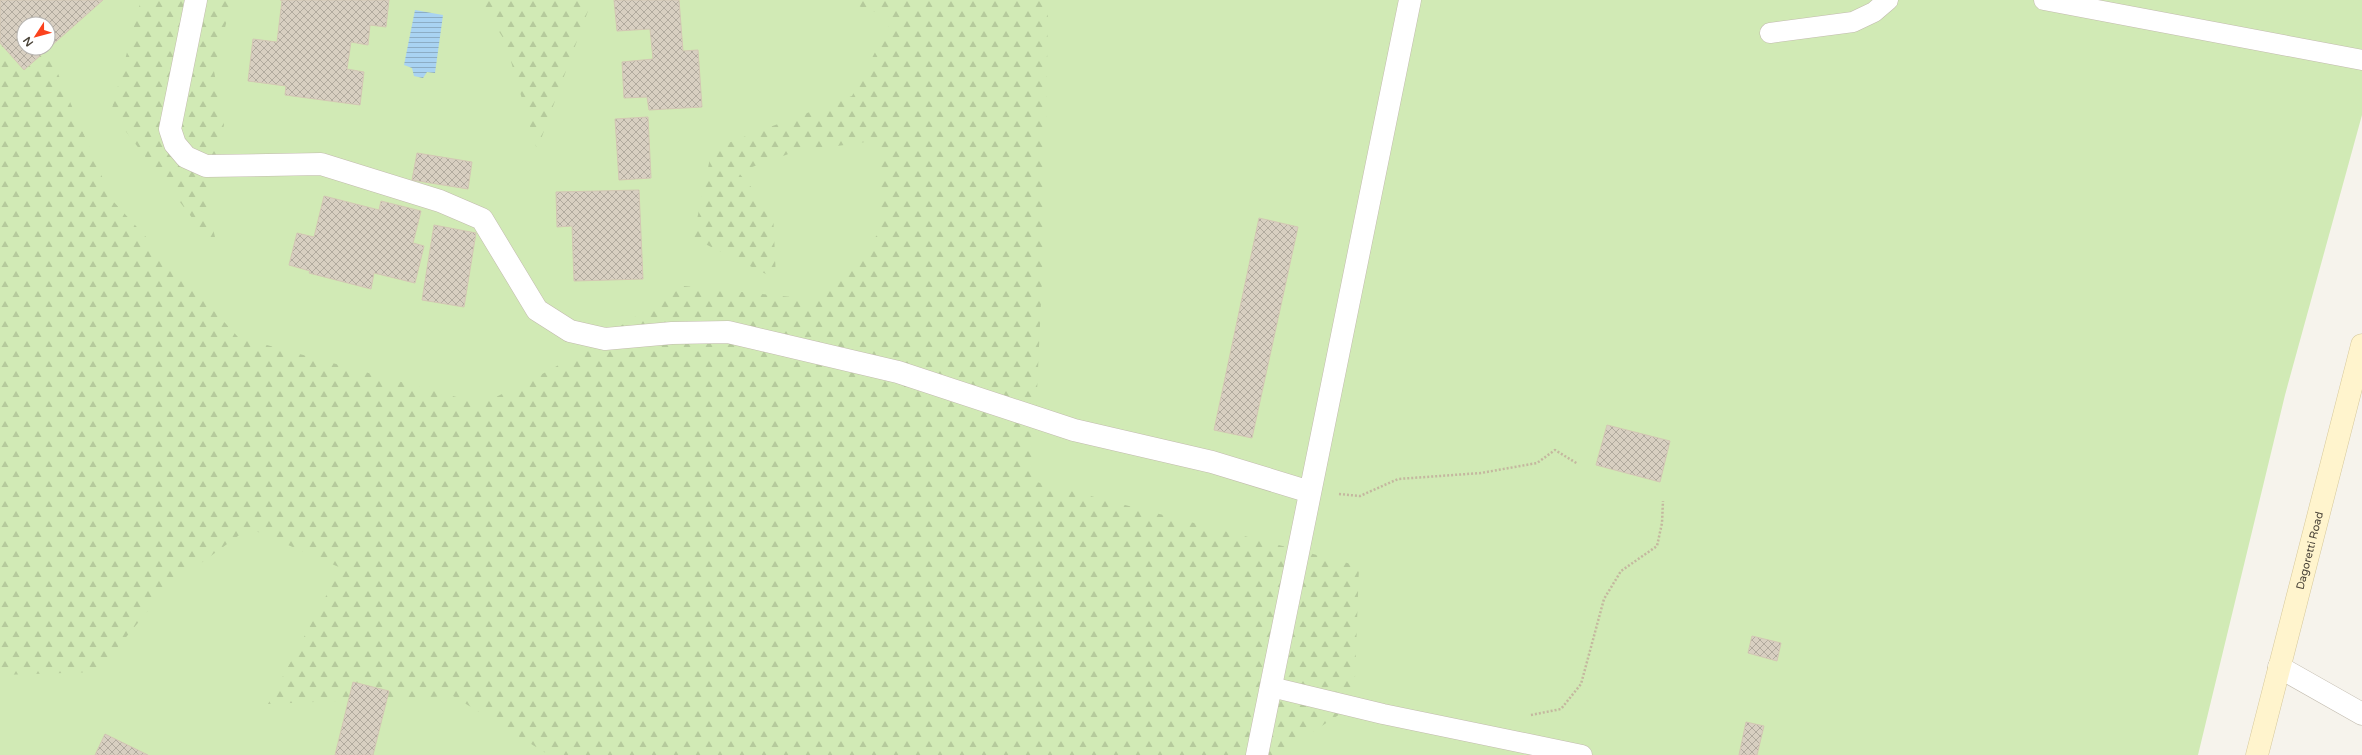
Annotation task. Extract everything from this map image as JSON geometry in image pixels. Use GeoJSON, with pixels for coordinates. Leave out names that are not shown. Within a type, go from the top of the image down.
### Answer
{"type":"FeatureCollection","features":[{"type":"Feature","properties":{"kind":"main road","name":"Dagoretti Road"},"geometry":{"type":"LineString","coordinates":[[2257,755],[2362,345]]}},
{"type":"Feature","properties":{"kind":"street"},"geometry":{"type":"LineString","coordinates":[[196,0],[170,129],[174,144],[186,157],[206,166],[321,164],[440,201],[482,219],[537,310],[570,331],[605,339],[672,333],[728,332],[898,372],[1074,430],[1212,462],[1310,492]]}},
{"type":"Feature","properties":{"kind":"street"},"geometry":{"type":"LineString","coordinates":[[1257,755],[1410,0]]}},
{"type":"Feature","properties":{"kind":"street"},"geometry":{"type":"LineString","coordinates":[[2279,667],[2362,714]]}},
{"type":"Feature","properties":{"kind":"lane"},"geometry":{"type":"LineString","coordinates":[[1770,33],[1853,22],[1874,12],[1888,0]]}},
{"type":"Feature","properties":{"kind":"lane"},"geometry":{"type":"LineString","coordinates":[[2044,0],[2362,60]]}},
{"type":"Feature","properties":{"kind":"lane"},"geometry":{"type":"LineString","coordinates":[[1271,687],[1383,714],[1582,755]]}},
{"type":"Feature","properties":{"kind":"path"},"geometry":{"type":"LineString","coordinates":[[1310,492],[1360,496],[1398,479],[1481,473],[1537,463],[1555,450],[1578,464]]}},
{"type":"Feature","properties":{"kind":"path"},"geometry":{"type":"LineString","coordinates":[[1527,716],[1561,709],[1581,684],[1604,599],[1621,571],[1657,546],[1662,523],[1663,501]]}},
{"type":"Feature","properties":{"kind":"green space"},"geometry":{"type":"Polygon","coordinates":[[[0,0],[2362,0],[2362,115],[2285,395],[2198,755],[0,755],[0,0]]]}},
{"type":"Feature","properties":{"kind":"green space"},"geometry":{"type":"Polygon","coordinates":[[[0,0],[16,16],[16,56],[50,56],[112,200],[238,337],[482,404],[552,369],[684,286],[821,300],[878,234],[880,140],[794,152],[738,172],[773,212],[776,279],[693,238],[712,149],[852,96],[893,18],[841,0],[1048,0],[1045,213],[1033,481],[1359,566],[1354,705],[1277,755],[549,755],[453,696],[268,704],[341,568],[249,528],[167,588],[97,672],[0,675],[0,0]]]}},
{"type":"Feature","properties":{"kind":"green space"},"geometry":{"type":"Polygon","coordinates":[[[141,0],[232,0],[214,71],[224,125],[205,197],[219,253],[111,112],[141,0]]]}},
{"type":"Feature","properties":{"kind":"green space"},"geometry":{"type":"Polygon","coordinates":[[[479,0],[592,0],[537,150],[505,41],[479,0]]]}},
{"type":"Feature","properties":{"kind":"water"},"geometry":{"type":"Polygon","coordinates":[[[415,10],[443,15],[435,73],[427,72],[423,78],[414,76],[412,68],[404,65],[415,10]]]}},
{"type":"Feature","properties":{"kind":"building"},"geometry":{"type":"Polygon","coordinates":[[[0,0],[103,0],[56,42],[56,16],[16,16],[16,56],[40,56],[24,70],[0,43],[0,0]]]}},
{"type":"Feature","properties":{"kind":"building"},"geometry":{"type":"Polygon","coordinates":[[[282,0],[389,0],[386,27],[370,25],[368,45],[351,42],[347,69],[364,72],[360,105],[285,95],[286,86],[248,81],[253,39],[277,42],[282,0]]]}},
{"type":"Feature","properties":{"kind":"building"},"geometry":{"type":"Polygon","coordinates":[[[614,0],[679,0],[683,51],[698,50],[702,107],[649,110],[647,97],[624,98],[622,62],[653,59],[650,29],[617,31],[614,0]]]}},
{"type":"Feature","properties":{"kind":"building"},"geometry":{"type":"Polygon","coordinates":[[[648,117],[651,178],[619,180],[615,119],[648,117]]]}},
{"type":"Feature","properties":{"kind":"building"},"geometry":{"type":"Polygon","coordinates":[[[417,153],[472,162],[468,189],[412,180],[417,153]]]}},
{"type":"Feature","properties":{"kind":"building"},"geometry":{"type":"Polygon","coordinates":[[[639,190],[643,279],[574,281],[572,226],[557,227],[556,192],[639,190]]]}},
{"type":"Feature","properties":{"kind":"building"},"geometry":{"type":"Polygon","coordinates":[[[324,196],[379,210],[381,201],[421,211],[413,243],[424,246],[415,283],[374,273],[371,289],[309,273],[310,271],[289,265],[297,233],[314,237],[324,196]]]}},
{"type":"Feature","properties":{"kind":"building"},"geometry":{"type":"Polygon","coordinates":[[[1259,218],[1298,227],[1252,438],[1214,430],[1259,218]]]}},
{"type":"Feature","properties":{"kind":"building"},"geometry":{"type":"Polygon","coordinates":[[[434,225],[476,233],[464,307],[422,300],[434,225]]]}},
{"type":"Feature","properties":{"kind":"building"},"geometry":{"type":"Polygon","coordinates":[[[1607,425],[1670,441],[1660,482],[1596,465],[1607,425]]]}},
{"type":"Feature","properties":{"kind":"building"},"geometry":{"type":"Polygon","coordinates":[[[1752,636],[1781,643],[1777,661],[1748,653],[1752,636]]]}},
{"type":"Feature","properties":{"kind":"building"},"geometry":{"type":"Polygon","coordinates":[[[353,682],[389,691],[373,755],[335,755],[353,682]]]}},
{"type":"Feature","properties":{"kind":"building"},"geometry":{"type":"Polygon","coordinates":[[[1746,722],[1764,726],[1757,755],[1739,755],[1746,722]]]}},
{"type":"Feature","properties":{"kind":"building"},"geometry":{"type":"Polygon","coordinates":[[[105,734],[148,755],[95,755],[105,734]]]}}]}
